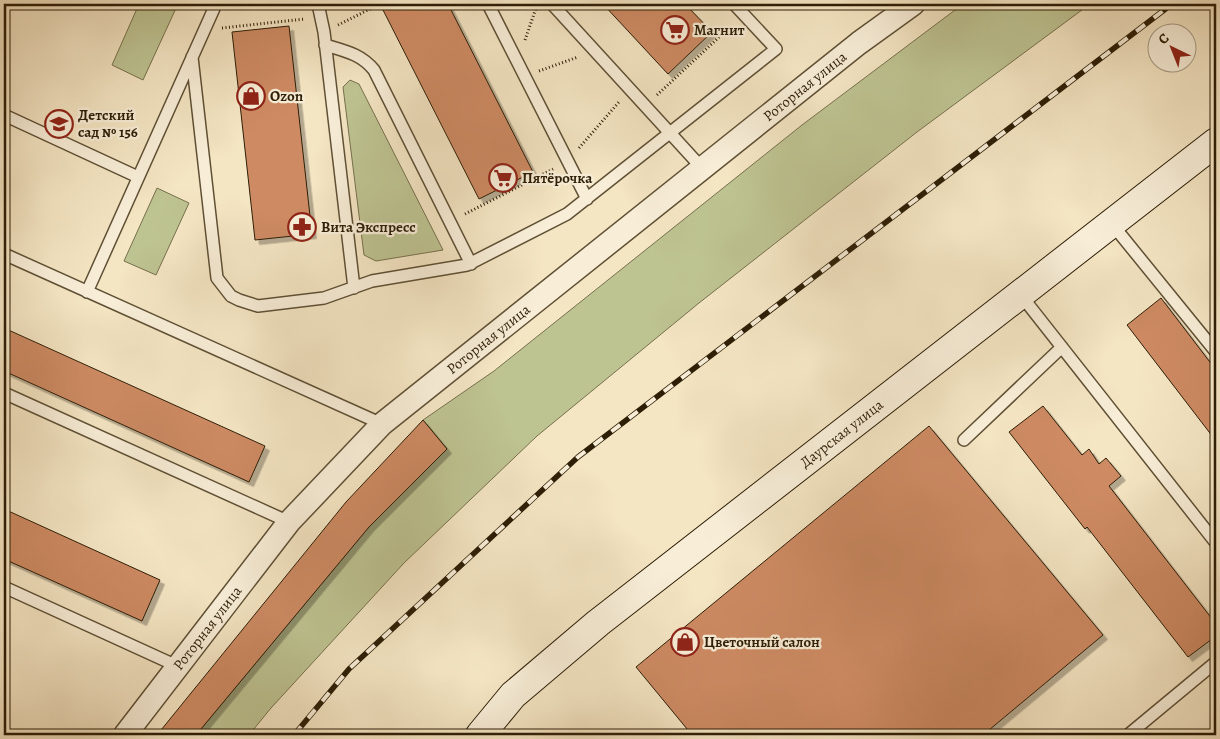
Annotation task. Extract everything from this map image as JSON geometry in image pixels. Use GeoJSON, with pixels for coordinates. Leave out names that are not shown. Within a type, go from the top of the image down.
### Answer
{"type":"FeatureCollection","features":[{"type":"Feature","properties":{"kind":"street","name":"Роторная улица"},"geometry":{"type":"LineString","coordinates":[[125,735],[176,666],[289,522],[382,424],[860,43],[913,4]]}},
{"type":"Feature","properties":{"kind":"street","name":"Даурская улица"},"geometry":{"type":"LineString","coordinates":[[480,735],[513,695],[598,623],[1216,142]]}},
{"type":"Feature","properties":{"kind":"lane"},"geometry":{"type":"LineString","coordinates":[[87,292],[216,4]]}},
{"type":"Feature","properties":{"kind":"lane"},"geometry":{"type":"LineString","coordinates":[[318,4],[326,45],[354,288]]}},
{"type":"Feature","properties":{"kind":"lane"},"geometry":{"type":"LineString","coordinates":[[488,4],[586,199]]}},
{"type":"Feature","properties":{"kind":"lane"},"geometry":{"type":"LineString","coordinates":[[552,4],[702,168]]}},
{"type":"Feature","properties":{"kind":"lane"},"geometry":{"type":"LineString","coordinates":[[192,57],[217,278],[223,287],[238,300],[258,306],[324,298],[372,281],[471,264],[555,221],[586,199],[776,49],[734,4]]}},
{"type":"Feature","properties":{"kind":"lane"},"geometry":{"type":"LineString","coordinates":[[326,45],[354,53],[365,60],[374,70],[471,264]]}},
{"type":"Feature","properties":{"kind":"lane"},"geometry":{"type":"LineString","coordinates":[[4,115],[138,177]]}},
{"type":"Feature","properties":{"kind":"lane"},"geometry":{"type":"LineString","coordinates":[[1112,224],[1216,352]]}},
{"type":"Feature","properties":{"kind":"lane"},"geometry":{"type":"LineString","coordinates":[[4,254],[382,424]]}},
{"type":"Feature","properties":{"kind":"lane"},"geometry":{"type":"LineString","coordinates":[[1020,294],[1216,544]]}},
{"type":"Feature","properties":{"kind":"lane"},"geometry":{"type":"LineString","coordinates":[[964,440],[1062,348]]}},
{"type":"Feature","properties":{"kind":"lane"},"geometry":{"type":"LineString","coordinates":[[4,393],[289,522]]}},
{"type":"Feature","properties":{"kind":"lane"},"geometry":{"type":"LineString","coordinates":[[4,587],[176,666]]}},
{"type":"Feature","properties":{"kind":"lane"},"geometry":{"type":"LineString","coordinates":[[1128,735],[1216,662]]}},
{"type":"Feature","properties":{"kind":"path"},"geometry":{"type":"LineString","coordinates":[[324,32],[380,4]]}},
{"type":"Feature","properties":{"kind":"path"},"geometry":{"type":"LineString","coordinates":[[517,62],[538,4]]}},
{"type":"Feature","properties":{"kind":"path"},"geometry":{"type":"LineString","coordinates":[[646,106],[744,14]]}},
{"type":"Feature","properties":{"kind":"path"},"geometry":{"type":"LineString","coordinates":[[204,30],[321,17]]}},
{"type":"Feature","properties":{"kind":"path"},"geometry":{"type":"LineString","coordinates":[[525,77],[595,50]]}},
{"type":"Feature","properties":{"kind":"path"},"geometry":{"type":"LineString","coordinates":[[450,221],[568,162],[629,90]]}},
{"type":"Feature","properties":{"kind":"green space"},"geometry":{"type":"Polygon","coordinates":[[[139,4],[172,4],[177,6],[143,80],[112,65],[139,4]]]}},
{"type":"Feature","properties":{"kind":"green space"},"geometry":{"type":"Polygon","coordinates":[[[963,4],[1090,4],[917,132],[699,303],[537,436],[404,563],[271,708],[249,735],[196,735],[369,527],[447,449],[423,420],[494,371],[802,125],[963,4]]]}},
{"type":"Feature","properties":{"kind":"green space"},"geometry":{"type":"Polygon","coordinates":[[[350,80],[359,84],[443,250],[376,261],[364,255],[343,87],[350,80]]]}},
{"type":"Feature","properties":{"kind":"green space"},"geometry":{"type":"Polygon","coordinates":[[[157,188],[189,203],[156,275],[124,261],[157,188]]]}},
{"type":"Feature","properties":{"kind":"building"},"geometry":{"type":"Polygon","coordinates":[[[395,4],[448,4],[533,172],[479,199],[383,10],[395,4]]]}},
{"type":"Feature","properties":{"kind":"building"},"geometry":{"type":"Polygon","coordinates":[[[603,4],[685,4],[712,32],[668,74],[603,4]]]}},
{"type":"Feature","properties":{"kind":"building"},"geometry":{"type":"Polygon","coordinates":[[[289,26],[312,234],[255,240],[232,32],[289,26]]]}},
{"type":"Feature","properties":{"kind":"building"},"geometry":{"type":"Polygon","coordinates":[[[1161,298],[1216,370],[1216,441],[1127,325],[1161,298]]]}},
{"type":"Feature","properties":{"kind":"building"},"geometry":{"type":"Polygon","coordinates":[[[4,328],[265,446],[249,482],[4,371],[4,328]]]}},
{"type":"Feature","properties":{"kind":"building"},"geometry":{"type":"Polygon","coordinates":[[[1043,406],[1082,455],[1089,449],[1099,464],[1106,458],[1121,476],[1109,486],[1216,624],[1216,636],[1188,657],[1087,527],[1085,529],[1009,432],[1043,406]]]}},
{"type":"Feature","properties":{"kind":"building"},"geometry":{"type":"Polygon","coordinates":[[[423,420],[447,449],[369,527],[196,735],[157,735],[346,502],[423,420]]]}},
{"type":"Feature","properties":{"kind":"building"},"geometry":{"type":"Polygon","coordinates":[[[929,426],[1103,635],[983,735],[692,735],[636,667],[929,426]]]}},
{"type":"Feature","properties":{"kind":"building"},"geometry":{"type":"Polygon","coordinates":[[[4,509],[160,580],[142,621],[4,559],[4,509]]]}},
{"type":"Feature","properties":{"kind":"railway"},"geometry":{"type":"LineString","coordinates":[[294,735],[349,669],[578,457],[1172,4]]}},
{"type":"Feature","properties":{"kind":"place","name":"Магнит"},"geometry":{"type":"Point","coordinates":[675,30]}},
{"type":"Feature","properties":{"kind":"place","name":"Ozon"},"geometry":{"type":"Point","coordinates":[251,96]}},
{"type":"Feature","properties":{"kind":"place","name":"Детский сад № 156"},"geometry":{"type":"Point","coordinates":[59,124]}},
{"type":"Feature","properties":{"kind":"place","name":"Пятёрочка"},"geometry":{"type":"Point","coordinates":[503,178]}},
{"type":"Feature","properties":{"kind":"place","name":"Вита Экспресс"},"geometry":{"type":"Point","coordinates":[302,227]}},
{"type":"Feature","properties":{"kind":"place","name":"Цветочный салон"},"geometry":{"type":"Point","coordinates":[685,642]}}]}
